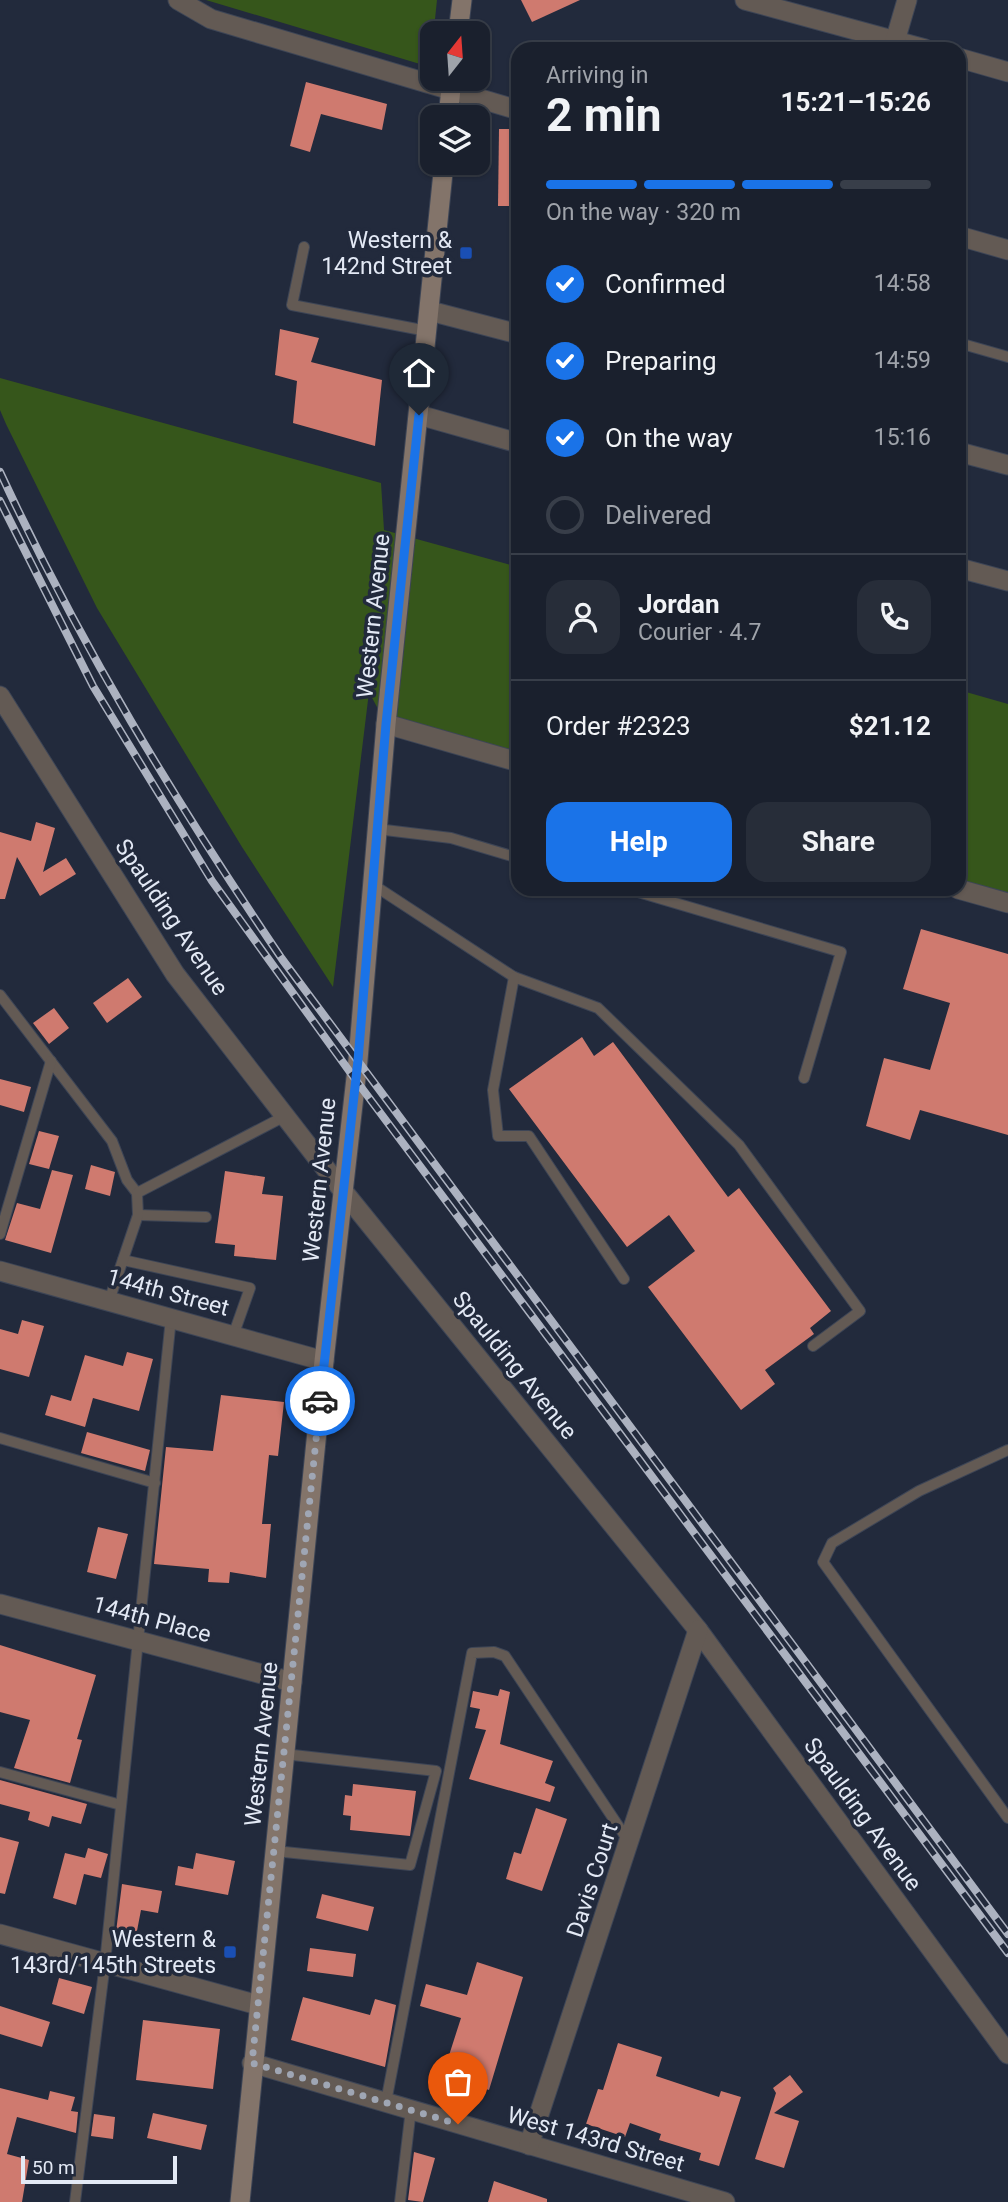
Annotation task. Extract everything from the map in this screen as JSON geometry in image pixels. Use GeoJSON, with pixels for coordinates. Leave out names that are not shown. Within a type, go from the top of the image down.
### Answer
{"type":"FeatureCollection","features":[{"type":"Feature","properties":{"kind":"main road"},"geometry":{"type":"LineString","coordinates":[[459,21],[462,0]]}},
{"type":"Feature","properties":{"kind":"main road","name":"Western Avenue"},"geometry":{"type":"LineString","coordinates":[[240,2202],[324,1361],[358,1060],[386,724],[443,175]]}},
{"type":"Feature","properties":{"kind":"street"},"geometry":{"type":"LineString","coordinates":[[178,0],[211,19],[420,76]]}},
{"type":"Feature","properties":{"kind":"street"},"geometry":{"type":"LineString","coordinates":[[745,0],[899,42]]}},
{"type":"Feature","properties":{"kind":"street"},"geometry":{"type":"LineString","coordinates":[[895,41],[907,0]]}},
{"type":"Feature","properties":{"kind":"street"},"geometry":{"type":"LineString","coordinates":[[966,60],[1008,72]]}},
{"type":"Feature","properties":{"kind":"street"},"geometry":{"type":"LineString","coordinates":[[468,91],[511,107]]}},
{"type":"Feature","properties":{"kind":"street"},"geometry":{"type":"LineString","coordinates":[[966,238],[1008,250]]}},
{"type":"Feature","properties":{"kind":"street"},"geometry":{"type":"LineString","coordinates":[[429,311],[511,332]]}},
{"type":"Feature","properties":{"kind":"street"},"geometry":{"type":"LineString","coordinates":[[419,415],[511,441]]}},
{"type":"Feature","properties":{"kind":"street"},"geometry":{"type":"LineString","coordinates":[[966,454],[1008,465]]}},
{"type":"Feature","properties":{"kind":"street"},"geometry":{"type":"LineString","coordinates":[[966,570],[1008,581]]}},
{"type":"Feature","properties":{"kind":"street","name":"Spaulding Avenue"},"geometry":{"type":"LineString","coordinates":[[0,696],[175,974],[343,1191],[698,1630],[1008,2054]]}},
{"type":"Feature","properties":{"kind":"street"},"geometry":{"type":"LineString","coordinates":[[386,724],[511,760]]}},
{"type":"Feature","properties":{"kind":"street"},"geometry":{"type":"LineString","coordinates":[[966,891],[1008,903]]}},
{"type":"Feature","properties":{"kind":"street","name":"144th Street"},"geometry":{"type":"LineString","coordinates":[[0,1271],[324,1361]]}},
{"type":"Feature","properties":{"kind":"street","name":"144th Place"},"geometry":{"type":"LineString","coordinates":[[0,1604],[292,1682]]}},
{"type":"Feature","properties":{"kind":"street","name":"Davis Court"},"geometry":{"type":"LineString","coordinates":[[529,2145],[698,1630]]}},
{"type":"Feature","properties":{"kind":"street"},"geometry":{"type":"LineString","coordinates":[[0,1934],[258,2005]]}},
{"type":"Feature","properties":{"kind":"street","name":"West 143rd Street"},"geometry":{"type":"LineString","coordinates":[[252,2063],[725,2202]]}},
{"type":"Feature","properties":{"kind":"lane"},"geometry":{"type":"LineString","coordinates":[[304,247],[292,305],[427,331]]}},
{"type":"Feature","properties":{"kind":"lane"},"geometry":{"type":"LineString","coordinates":[[966,345],[1008,357]]}},
{"type":"Feature","properties":{"kind":"lane"},"geometry":{"type":"LineString","coordinates":[[377,829],[451,838],[511,856]]}},
{"type":"Feature","properties":{"kind":"lane"},"geometry":{"type":"LineString","coordinates":[[372,884],[514,977],[598,1008],[739,1145],[860,1311],[813,1346]]}},
{"type":"Feature","properties":{"kind":"lane"},"geometry":{"type":"LineString","coordinates":[[652,896],[841,952],[804,1078]]}},
{"type":"Feature","properties":{"kind":"lane"},"geometry":{"type":"LineString","coordinates":[[514,977],[493,1090],[498,1136],[529,1136],[624,1279]]}},
{"type":"Feature","properties":{"kind":"lane"},"geometry":{"type":"LineString","coordinates":[[0,995],[112,1141],[127,1180],[137,1193],[138,1215],[109,1301]]}},
{"type":"Feature","properties":{"kind":"lane"},"geometry":{"type":"LineString","coordinates":[[0,1234],[51,1061]]}},
{"type":"Feature","properties":{"kind":"lane"},"geometry":{"type":"LineString","coordinates":[[137,1193],[286,1115]]}},
{"type":"Feature","properties":{"kind":"lane"},"geometry":{"type":"LineString","coordinates":[[138,1215],[206,1217]]}},
{"type":"Feature","properties":{"kind":"lane"},"geometry":{"type":"LineString","coordinates":[[123,1260],[250,1288],[233,1336]]}},
{"type":"Feature","properties":{"kind":"lane"},"geometry":{"type":"LineString","coordinates":[[75,2202],[139,1641],[171,1318]]}},
{"type":"Feature","properties":{"kind":"lane"},"geometry":{"type":"LineString","coordinates":[[0,1438],[155,1483]]}},
{"type":"Feature","properties":{"kind":"lane"},"geometry":{"type":"LineString","coordinates":[[1008,1450],[919,1490],[832,1542],[822,1562],[1008,1818]]}},
{"type":"Feature","properties":{"kind":"lane"},"geometry":{"type":"LineString","coordinates":[[386,2102],[472,1653],[494,1652],[505,1656],[630,1843]]}},
{"type":"Feature","properties":{"kind":"lane"},"geometry":{"type":"LineString","coordinates":[[275,1851],[410,1865],[436,1770],[284,1754]]}},
{"type":"Feature","properties":{"kind":"lane"},"geometry":{"type":"LineString","coordinates":[[0,1772],[121,1805]]}},
{"type":"Feature","properties":{"kind":"lane"},"geometry":{"type":"LineString","coordinates":[[400,2202],[411,2109]]}},
{"type":"Feature","properties":{"kind":"green space"},"geometry":{"type":"Polygon","coordinates":[[[206,0],[437,0],[435,21],[420,21],[420,64],[206,0]]]}},
{"type":"Feature","properties":{"kind":"green space"},"geometry":{"type":"Polygon","coordinates":[[[0,378],[381,483],[384,530],[511,565],[511,760],[386,724],[369,692],[333,987],[242,847],[97,608],[0,410],[0,378]]]}},
{"type":"Feature","properties":{"kind":"green space"},"geometry":{"type":"Polygon","coordinates":[[[966,692],[1008,704],[1008,903],[966,891],[966,692]]]}},
{"type":"Feature","properties":{"kind":"building"},"geometry":{"type":"Polygon","coordinates":[[[521,0],[580,0],[532,22],[521,0]]]}},
{"type":"Feature","properties":{"kind":"building"},"geometry":{"type":"Polygon","coordinates":[[[306,82],[387,104],[382,130],[321,114],[310,152],[290,146],[306,82]]]}},
{"type":"Feature","properties":{"kind":"building"},"geometry":{"type":"Polygon","coordinates":[[[499,129],[511,129],[511,206],[498,206],[499,129]]]}},
{"type":"Feature","properties":{"kind":"building"},"geometry":{"type":"Polygon","coordinates":[[[280,329],[319,338],[311,362],[382,380],[375,446],[293,423],[297,381],[275,375],[280,329]]]}},
{"type":"Feature","properties":{"kind":"building"},"geometry":{"type":"Polygon","coordinates":[[[36,822],[55,828],[43,872],[66,858],[76,874],[40,896],[17,857],[5,899],[0,899],[0,832],[31,841],[36,822]]]}},
{"type":"Feature","properties":{"kind":"building"},"geometry":{"type":"Polygon","coordinates":[[[921,929],[1008,954],[1008,1135],[920,1110],[910,1140],[866,1126],[884,1058],[930,1070],[950,1003],[903,989],[921,929]]]}},
{"type":"Feature","properties":{"kind":"building"},"geometry":{"type":"Polygon","coordinates":[[[128,978],[142,997],[107,1023],[93,1003],[128,978]]]}},
{"type":"Feature","properties":{"kind":"building"},"geometry":{"type":"Polygon","coordinates":[[[54,1008],[69,1028],[49,1044],[33,1023],[54,1008]]]}},
{"type":"Feature","properties":{"kind":"building"},"geometry":{"type":"Polygon","coordinates":[[[582,1037],[594,1056],[613,1042],[728,1197],[739,1188],[831,1311],[810,1328],[814,1334],[765,1370],[775,1384],[741,1410],[648,1287],[695,1251],[669,1215],[627,1247],[509,1089],[582,1037]]]}},
{"type":"Feature","properties":{"kind":"building"},"geometry":{"type":"Polygon","coordinates":[[[0,1079],[31,1087],[24,1112],[0,1105],[0,1079]]]}},
{"type":"Feature","properties":{"kind":"building"},"geometry":{"type":"Polygon","coordinates":[[[39,1131],[59,1136],[49,1169],[29,1164],[39,1131]]]}},
{"type":"Feature","properties":{"kind":"building"},"geometry":{"type":"Polygon","coordinates":[[[91,1165],[115,1172],[110,1196],[85,1189],[91,1165]]]}},
{"type":"Feature","properties":{"kind":"building"},"geometry":{"type":"Polygon","coordinates":[[[52,1170],[73,1175],[51,1253],[5,1240],[17,1203],[40,1209],[52,1170]]]}},
{"type":"Feature","properties":{"kind":"building"},"geometry":{"type":"Polygon","coordinates":[[[225,1171],[265,1177],[262,1194],[283,1196],[276,1260],[234,1256],[235,1245],[215,1243],[225,1171]]]}},
{"type":"Feature","properties":{"kind":"building"},"geometry":{"type":"Polygon","coordinates":[[[22,1320],[44,1326],[29,1377],[0,1369],[0,1329],[18,1334],[22,1320]]]}},
{"type":"Feature","properties":{"kind":"building"},"geometry":{"type":"Polygon","coordinates":[[[127,1352],[153,1359],[139,1411],[93,1398],[85,1427],[45,1415],[51,1395],[71,1401],[85,1355],[123,1366],[127,1352]]]}},
{"type":"Feature","properties":{"kind":"building"},"geometry":{"type":"Polygon","coordinates":[[[221,1395],[284,1402],[278,1456],[269,1455],[262,1524],[271,1524],[266,1578],[230,1572],[229,1583],[208,1582],[209,1569],[154,1564],[166,1447],[213,1451],[221,1395]]]}},
{"type":"Feature","properties":{"kind":"building"},"geometry":{"type":"Polygon","coordinates":[[[87,1432],[150,1450],[145,1471],[81,1453],[87,1432]]]}},
{"type":"Feature","properties":{"kind":"building"},"geometry":{"type":"Polygon","coordinates":[[[98,1527],[128,1534],[116,1579],[87,1572],[98,1527]]]}},
{"type":"Feature","properties":{"kind":"building"},"geometry":{"type":"Polygon","coordinates":[[[0,1645],[96,1675],[77,1739],[82,1740],[70,1783],[14,1768],[30,1720],[0,1712],[0,1645]]]}},
{"type":"Feature","properties":{"kind":"building"},"geometry":{"type":"Polygon","coordinates":[[[500,1689],[510,1692],[500,1744],[553,1761],[545,1783],[555,1787],[550,1802],[469,1779],[486,1730],[475,1728],[480,1709],[470,1707],[473,1691],[498,1696],[500,1689]]]}},
{"type":"Feature","properties":{"kind":"building"},"geometry":{"type":"Polygon","coordinates":[[[0,1780],[87,1804],[81,1824],[52,1816],[49,1827],[28,1820],[30,1812],[0,1804],[0,1780]]]}},
{"type":"Feature","properties":{"kind":"building"},"geometry":{"type":"Polygon","coordinates":[[[353,1784],[416,1791],[410,1836],[350,1830],[351,1816],[343,1815],[345,1795],[352,1796],[353,1784]]]}},
{"type":"Feature","properties":{"kind":"building"},"geometry":{"type":"Polygon","coordinates":[[[536,1808],[567,1819],[542,1891],[506,1879],[514,1852],[521,1854],[536,1808]]]}},
{"type":"Feature","properties":{"kind":"building"},"geometry":{"type":"Polygon","coordinates":[[[0,1837],[19,1842],[5,1894],[0,1893],[0,1837]]]}},
{"type":"Feature","properties":{"kind":"building"},"geometry":{"type":"Polygon","coordinates":[[[88,1848],[108,1854],[101,1878],[84,1874],[76,1905],[53,1898],[65,1853],[85,1858],[88,1848]]]}},
{"type":"Feature","properties":{"kind":"building"},"geometry":{"type":"Polygon","coordinates":[[[196,1853],[235,1861],[228,1895],[175,1885],[178,1866],[193,1869],[196,1853]]]}},
{"type":"Feature","properties":{"kind":"building"},"geometry":{"type":"Polygon","coordinates":[[[122,1884],[162,1891],[158,1913],[141,1910],[136,1936],[116,1932],[122,1884]]]}},
{"type":"Feature","properties":{"kind":"building"},"geometry":{"type":"Polygon","coordinates":[[[322,1894],[374,1907],[368,1931],[316,1918],[322,1894]]]}},
{"type":"Feature","properties":{"kind":"building"},"geometry":{"type":"Polygon","coordinates":[[[310,1948],[356,1954],[353,1977],[307,1971],[310,1948]]]}},
{"type":"Feature","properties":{"kind":"building"},"geometry":{"type":"Polygon","coordinates":[[[477,1962],[523,1977],[489,2090],[443,2074],[461,2018],[420,2006],[426,1984],[467,1995],[477,1962]]]}},
{"type":"Feature","properties":{"kind":"building"},"geometry":{"type":"Polygon","coordinates":[[[59,1978],[92,1987],[84,2014],[52,2004],[59,1978]]]}},
{"type":"Feature","properties":{"kind":"building"},"geometry":{"type":"Polygon","coordinates":[[[303,1997],[370,2015],[375,1999],[396,2005],[385,2067],[291,2040],[303,1997]]]}},
{"type":"Feature","properties":{"kind":"building"},"geometry":{"type":"Polygon","coordinates":[[[0,2006],[50,2022],[42,2047],[0,2034],[0,2006]]]}},
{"type":"Feature","properties":{"kind":"building"},"geometry":{"type":"Polygon","coordinates":[[[143,2020],[220,2029],[213,2089],[136,2080],[143,2020]]]}},
{"type":"Feature","properties":{"kind":"building"},"geometry":{"type":"Polygon","coordinates":[[[618,2043],[662,2057],[656,2076],[719,2097],[721,2091],[741,2097],[719,2166],[699,2160],[701,2153],[659,2140],[661,2134],[630,2123],[625,2137],[586,2124],[598,2089],[603,2090],[618,2043]]]}},
{"type":"Feature","properties":{"kind":"building"},"geometry":{"type":"Polygon","coordinates":[[[790,2075],[803,2092],[774,2113],[799,2121],[784,2168],[755,2159],[776,2093],[773,2088],[790,2075]]]}},
{"type":"Feature","properties":{"kind":"building"},"geometry":{"type":"Polygon","coordinates":[[[0,2088],[48,2100],[50,2091],[75,2097],[71,2111],[78,2112],[76,2133],[17,2117],[7,2154],[29,2160],[22,2202],[0,2202],[0,2088]]]}},
{"type":"Feature","properties":{"kind":"building"},"geometry":{"type":"Polygon","coordinates":[[[153,2113],[207,2125],[201,2150],[147,2138],[153,2113]]]}},
{"type":"Feature","properties":{"kind":"building"},"geometry":{"type":"Polygon","coordinates":[[[94,2114],[115,2117],[113,2139],[91,2136],[94,2114]]]}},
{"type":"Feature","properties":{"kind":"building"},"geometry":{"type":"Polygon","coordinates":[[[414,2152],[435,2158],[423,2202],[408,2200],[414,2152]]]}},
{"type":"Feature","properties":{"kind":"building"},"geometry":{"type":"Polygon","coordinates":[[[494,2181],[547,2199],[547,2202],[488,2202],[494,2181]]]}},
{"type":"Feature","properties":{"kind":"railway"},"geometry":{"type":"LineString","coordinates":[[0,472],[63,599],[131,721],[204,841],[282,959],[1008,1934]]}},
{"type":"Feature","properties":{"kind":"railway"},"geometry":{"type":"LineString","coordinates":[[0,501],[93,686],[212,881],[355,1079],[1008,1953]]}},
{"type":"Feature","properties":{"kind":"way so far"},"geometry":{"type":"LineString","coordinates":[[320,1401],[252,2063],[458,2124]]}},
{"type":"Feature","properties":{"kind":"place","name":"Western & 142nd Street"},"geometry":{"type":"Point","coordinates":[466,253]}},
{"type":"Feature","properties":{"kind":"place","name":"Western & 143rd/145th Streets"},"geometry":{"type":"Point","coordinates":[230,1952]}},
{"type":"Feature","properties":{"kind":"route"},"geometry":{"type":"LineString","coordinates":[[320,1401],[358,1060],[386,724],[419,415]]}}]}
